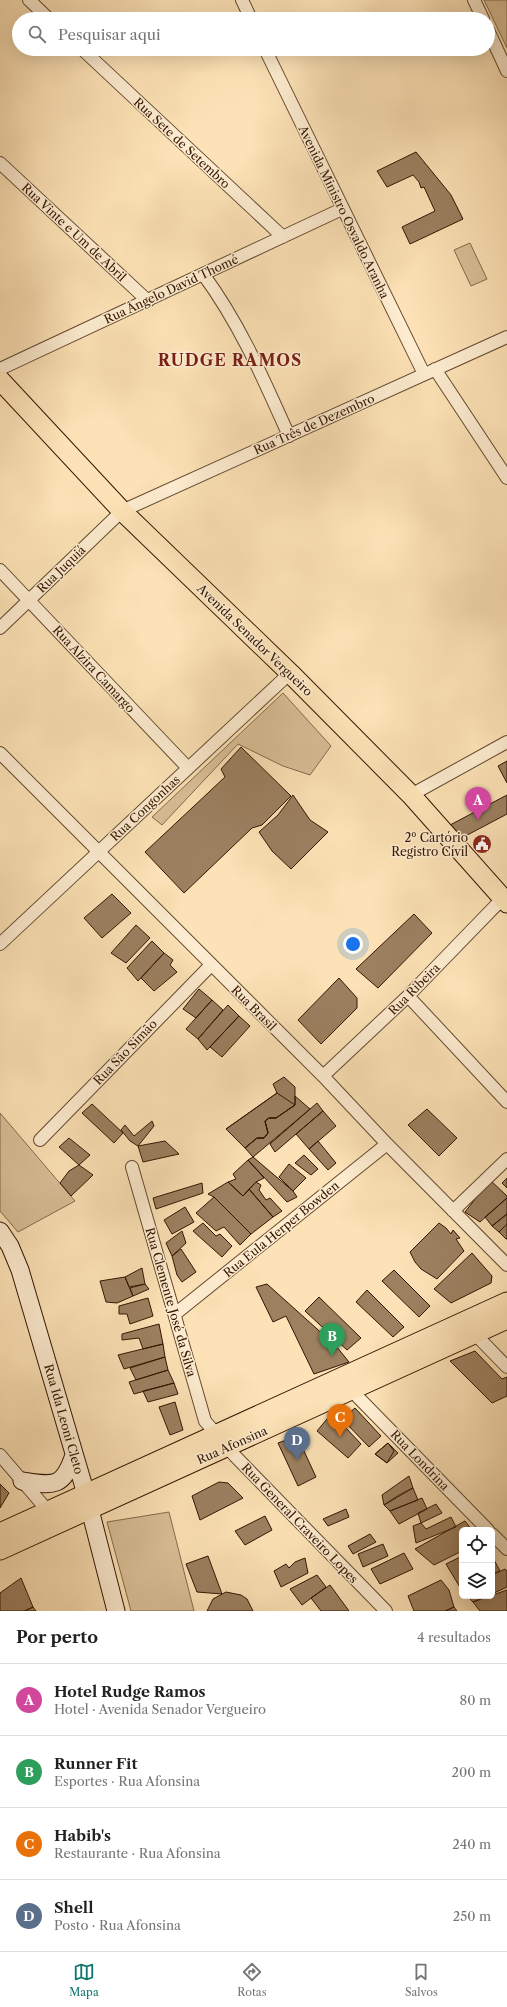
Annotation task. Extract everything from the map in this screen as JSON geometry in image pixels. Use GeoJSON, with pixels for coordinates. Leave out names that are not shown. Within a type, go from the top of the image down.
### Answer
{"type":"FeatureCollection","features":[{"type":"Feature","properties":{"kind":"main road","name":"Avenida Senador Vergueiro"},"geometry":{"type":"LineString","coordinates":[[0,380],[122,511],[290,673],[411,795],[505,901]]}},
{"type":"Feature","properties":{"kind":"main road","name":"Rua Afonsina"},"geometry":{"type":"LineString","coordinates":[[0,1550],[88,1502],[221,1440],[507,1302]]}},
{"type":"Feature","properties":{"kind":"main road","name":"Rua Afonsina"},"geometry":{"type":"LineString","coordinates":[[221,1440],[351,1390],[507,1319]]}},
{"type":"Feature","properties":{"kind":"main road","name":"Rua Afonsina"},"geometry":{"type":"LineString","coordinates":[[0,1533],[48,1511],[88,1502]]}},
{"type":"Feature","properties":{"kind":"street"},"geometry":{"type":"LineString","coordinates":[[29,0],[42,12]]}},
{"type":"Feature","properties":{"kind":"street"},"geometry":{"type":"LineString","coordinates":[[242,0],[248,12]]}},
{"type":"Feature","properties":{"kind":"street"},"geometry":{"type":"LineString","coordinates":[[474,0],[480,12]]}},
{"type":"Feature","properties":{"kind":"street"},"geometry":{"type":"LineString","coordinates":[[495,45],[507,71]]}},
{"type":"Feature","properties":{"kind":"street","name":"Rua Sete de Setembro"},"geometry":{"type":"LineString","coordinates":[[89,56],[283,237]]}},
{"type":"Feature","properties":{"kind":"street","name":"Avenida Ministro Osvaldo Aranha"},"geometry":{"type":"LineString","coordinates":[[268,56],[424,374]]}},
{"type":"Feature","properties":{"kind":"street","name":"Rua Vinte e Um de Abril"},"geometry":{"type":"LineString","coordinates":[[0,163],[148,301]]}},
{"type":"Feature","properties":{"kind":"street","name":"Rua Ângelo David Thomé"},"geometry":{"type":"LineString","coordinates":[[0,369],[342,209]]}},
{"type":"Feature","properties":{"kind":"street"},"geometry":{"type":"LineString","coordinates":[[203,274],[228,312],[256,361],[289,436]]}},
{"type":"Feature","properties":{"kind":"street","name":"Rua Três de Dezembro"},"geometry":{"type":"LineString","coordinates":[[122,511],[507,337]]}},
{"type":"Feature","properties":{"kind":"street"},"geometry":{"type":"LineString","coordinates":[[435,369],[507,478]]}},
{"type":"Feature","properties":{"kind":"street","name":"Rua Juquiá"},"geometry":{"type":"LineString","coordinates":[[0,628],[122,511]]}},
{"type":"Feature","properties":{"kind":"street","name":"Rua Alzira Camargo"},"geometry":{"type":"LineString","coordinates":[[0,570],[188,768]]}},
{"type":"Feature","properties":{"kind":"street","name":"Rua Congonhas"},"geometry":{"type":"LineString","coordinates":[[0,944],[290,673]]}},
{"type":"Feature","properties":{"kind":"street"},"geometry":{"type":"LineString","coordinates":[[411,795],[507,742]]}},
{"type":"Feature","properties":{"kind":"street","name":"Rua Brasil"},"geometry":{"type":"LineString","coordinates":[[0,753],[97,852],[323,1076],[387,1144],[507,1265]]}},
{"type":"Feature","properties":{"kind":"street","name":"Rua Ribeira"},"geometry":{"type":"LineString","coordinates":[[323,1076],[408,996],[505,901]]}},
{"type":"Feature","properties":{"kind":"street","name":"Rua São Simão"},"geometry":{"type":"LineString","coordinates":[[40,1140],[211,965]]}},
{"type":"Feature","properties":{"kind":"street"},"geometry":{"type":"LineString","coordinates":[[408,996],[507,1102]]}},
{"type":"Feature","properties":{"kind":"street","name":"Rua Eula Herper Bowden"},"geometry":{"type":"LineString","coordinates":[[175,1314],[387,1144]]}},
{"type":"Feature","properties":{"kind":"street"},"geometry":{"type":"LineString","coordinates":[[454,1211],[507,1159]]}},
{"type":"Feature","properties":{"kind":"street","name":"Rua Clemente José da Silva"},"geometry":{"type":"LineString","coordinates":[[132,1167],[205,1421],[221,1440]]}},
{"type":"Feature","properties":{"kind":"street","name":"Rua Ida Leoni Cleto"},"geometry":{"type":"LineString","coordinates":[[0,1231],[10,1246],[20,1270],[88,1502],[116,1611]]}},
{"type":"Feature","properties":{"kind":"street"},"geometry":{"type":"LineString","coordinates":[[475,1334],[507,1367]]}},
{"type":"Feature","properties":{"kind":"street","name":"Rua Londrina"},"geometry":{"type":"LineString","coordinates":[[351,1390],[485,1527]]}},
{"type":"Feature","properties":{"kind":"street","name":"Rua General Craveiro Lopes"},"geometry":{"type":"LineString","coordinates":[[221,1440],[316,1541],[386,1611]]}},
{"type":"Feature","properties":{"kind":"street"},"geometry":{"type":"LineString","coordinates":[[0,1455],[48,1511]]}},
{"type":"Feature","properties":{"kind":"street"},"geometry":{"type":"LineString","coordinates":[[22,1481],[41,1484],[58,1482],[69,1471],[74,1455]]}},
{"type":"Feature","properties":{"kind":"street"},"geometry":{"type":"LineString","coordinates":[[495,1537],[507,1549]]}},
{"type":"Feature","properties":{"kind":"shaded area"},"geometry":{"type":"Polygon","coordinates":[[[484,0],[507,0],[507,48],[495,23],[495,12],[490,12],[484,0]]]}},
{"type":"Feature","properties":{"kind":"shaded area"},"geometry":{"type":"Polygon","coordinates":[[[470,243],[487,279],[471,286],[454,250],[470,243]]]}},
{"type":"Feature","properties":{"kind":"shaded area"},"geometry":{"type":"Polygon","coordinates":[[[283,693],[331,746],[310,775],[283,766],[238,744],[162,825],[152,817],[283,693]]]}},
{"type":"Feature","properties":{"kind":"shaded area"},"geometry":{"type":"Polygon","coordinates":[[[0,1113],[75,1201],[18,1232],[0,1211],[0,1113]]]}},
{"type":"Feature","properties":{"kind":"shaded area"},"geometry":{"type":"Polygon","coordinates":[[[169,1512],[194,1611],[131,1611],[107,1522],[169,1512]]]}},
{"type":"Feature","properties":{"kind":"building"},"geometry":{"type":"Polygon","coordinates":[[[416,152],[451,195],[463,219],[410,244],[402,227],[435,211],[424,187],[421,188],[419,182],[413,175],[387,187],[377,171],[416,152]]]}},
{"type":"Feature","properties":{"kind":"building"},"geometry":{"type":"Polygon","coordinates":[[[241,747],[291,796],[262,825],[252,828],[184,893],[145,852],[225,777],[221,769],[241,747]]]}},
{"type":"Feature","properties":{"kind":"building"},"geometry":{"type":"Polygon","coordinates":[[[507,761],[507,783],[498,766],[507,761]]]}},
{"type":"Feature","properties":{"kind":"building"},"geometry":{"type":"Polygon","coordinates":[[[293,795],[310,820],[328,832],[291,869],[272,851],[259,832],[278,815],[293,795]]]}},
{"type":"Feature","properties":{"kind":"building"},"geometry":{"type":"Polygon","coordinates":[[[507,795],[507,814],[456,841],[450,825],[507,795]]]}},
{"type":"Feature","properties":{"kind":"building"},"geometry":{"type":"Polygon","coordinates":[[[112,894],[131,913],[102,938],[84,918],[112,894]]]}},
{"type":"Feature","properties":{"kind":"building"},"geometry":{"type":"Polygon","coordinates":[[[414,914],[432,933],[378,988],[356,969],[414,914]]]}},
{"type":"Feature","properties":{"kind":"building"},"geometry":{"type":"Polygon","coordinates":[[[136,925],[150,938],[126,963],[111,953],[136,925]]]}},
{"type":"Feature","properties":{"kind":"building"},"geometry":{"type":"Polygon","coordinates":[[[152,941],[164,953],[138,981],[127,968],[152,941]]]}},
{"type":"Feature","properties":{"kind":"building"},"geometry":{"type":"Polygon","coordinates":[[[164,953],[173,960],[170,965],[177,972],[154,991],[141,978],[164,953]]]}},
{"type":"Feature","properties":{"kind":"building"},"geometry":{"type":"Polygon","coordinates":[[[339,978],[357,998],[357,1008],[321,1044],[298,1020],[339,978]]]}},
{"type":"Feature","properties":{"kind":"building"},"geometry":{"type":"Polygon","coordinates":[[[199,989],[212,1000],[196,1018],[183,1009],[199,989]]]}},
{"type":"Feature","properties":{"kind":"building"},"geometry":{"type":"Polygon","coordinates":[[[212,1000],[223,1010],[198,1039],[186,1029],[212,1000]]]}},
{"type":"Feature","properties":{"kind":"building"},"geometry":{"type":"Polygon","coordinates":[[[228,1005],[239,1016],[207,1050],[198,1039],[228,1005]]]}},
{"type":"Feature","properties":{"kind":"building"},"geometry":{"type":"Polygon","coordinates":[[[239,1016],[250,1026],[222,1057],[210,1047],[239,1016]]]}},
{"type":"Feature","properties":{"kind":"building"},"geometry":{"type":"Polygon","coordinates":[[[284,1077],[295,1087],[295,1105],[276,1118],[269,1118],[265,1121],[268,1133],[264,1138],[257,1138],[245,1148],[226,1129],[277,1093],[273,1084],[284,1077]]]}},
{"type":"Feature","properties":{"kind":"building"},"geometry":{"type":"Polygon","coordinates":[[[277,1093],[295,1105],[276,1118],[269,1118],[265,1121],[268,1133],[264,1138],[257,1138],[245,1148],[226,1129],[277,1093]]]}},
{"type":"Feature","properties":{"kind":"building"},"geometry":{"type":"Polygon","coordinates":[[[295,1096],[310,1109],[253,1157],[245,1148],[257,1138],[264,1138],[268,1133],[265,1121],[269,1118],[276,1118],[295,1105],[295,1096]]]}},
{"type":"Feature","properties":{"kind":"building"},"geometry":{"type":"Polygon","coordinates":[[[317,1103],[323,1111],[275,1152],[270,1144],[317,1103]]]}},
{"type":"Feature","properties":{"kind":"building"},"geometry":{"type":"Polygon","coordinates":[[[92,1104],[123,1133],[114,1143],[82,1113],[92,1104]]]}},
{"type":"Feature","properties":{"kind":"building"},"geometry":{"type":"Polygon","coordinates":[[[427,1109],[457,1138],[439,1156],[408,1125],[427,1109]]]}},
{"type":"Feature","properties":{"kind":"building"},"geometry":{"type":"Polygon","coordinates":[[[323,1111],[336,1126],[309,1149],[296,1134],[323,1111]]]}},
{"type":"Feature","properties":{"kind":"building"},"geometry":{"type":"Polygon","coordinates":[[[152,1121],[154,1126],[138,1146],[130,1141],[121,1130],[125,1125],[134,1136],[152,1121]]]}},
{"type":"Feature","properties":{"kind":"building"},"geometry":{"type":"Polygon","coordinates":[[[69,1138],[90,1155],[79,1165],[59,1147],[69,1138]]]}},
{"type":"Feature","properties":{"kind":"building"},"geometry":{"type":"Polygon","coordinates":[[[165,1141],[179,1154],[143,1162],[138,1146],[165,1141]]]}},
{"type":"Feature","properties":{"kind":"building"},"geometry":{"type":"Polygon","coordinates":[[[318,1141],[336,1163],[328,1170],[309,1149],[318,1141]]]}},
{"type":"Feature","properties":{"kind":"building"},"geometry":{"type":"Polygon","coordinates":[[[304,1155],[318,1169],[311,1175],[295,1163],[304,1155]]]}},
{"type":"Feature","properties":{"kind":"building"},"geometry":{"type":"Polygon","coordinates":[[[253,1157],[293,1191],[297,1197],[287,1202],[248,1160],[253,1157]]]}},
{"type":"Feature","properties":{"kind":"building"},"geometry":{"type":"Polygon","coordinates":[[[248,1160],[264,1178],[256,1182],[243,1196],[228,1182],[236,1179],[233,1174],[248,1160]]]}},
{"type":"Feature","properties":{"kind":"building"},"geometry":{"type":"Polygon","coordinates":[[[289,1164],[306,1178],[293,1191],[279,1177],[289,1164]]]}},
{"type":"Feature","properties":{"kind":"building"},"geometry":{"type":"Polygon","coordinates":[[[79,1165],[93,1175],[71,1196],[60,1183],[69,1171],[79,1165]]]}},
{"type":"Feature","properties":{"kind":"building"},"geometry":{"type":"Polygon","coordinates":[[[507,1178],[507,1188],[502,1183],[507,1178]]]}},
{"type":"Feature","properties":{"kind":"building"},"geometry":{"type":"Polygon","coordinates":[[[490,1180],[507,1196],[507,1198],[480,1222],[465,1212],[490,1180]]]}},
{"type":"Feature","properties":{"kind":"building"},"geometry":{"type":"Polygon","coordinates":[[[228,1182],[243,1196],[249,1189],[273,1217],[251,1234],[214,1197],[208,1194],[228,1182]]]}},
{"type":"Feature","properties":{"kind":"building"},"geometry":{"type":"Polygon","coordinates":[[[256,1182],[261,1185],[259,1190],[266,1200],[270,1198],[282,1211],[273,1217],[249,1189],[256,1182]]]}},
{"type":"Feature","properties":{"kind":"building"},"geometry":{"type":"Polygon","coordinates":[[[202,1183],[203,1193],[156,1209],[153,1198],[202,1183]]]}},
{"type":"Feature","properties":{"kind":"building"},"geometry":{"type":"Polygon","coordinates":[[[214,1197],[251,1234],[240,1245],[224,1227],[216,1231],[196,1213],[214,1197]]]}},
{"type":"Feature","properties":{"kind":"building"},"geometry":{"type":"Polygon","coordinates":[[[507,1198],[507,1214],[492,1226],[485,1217],[507,1198]]]}},
{"type":"Feature","properties":{"kind":"building"},"geometry":{"type":"Polygon","coordinates":[[[185,1207],[194,1222],[172,1234],[164,1220],[185,1207]]]}},
{"type":"Feature","properties":{"kind":"building"},"geometry":{"type":"Polygon","coordinates":[[[507,1214],[507,1224],[499,1232],[492,1226],[507,1214]]]}},
{"type":"Feature","properties":{"kind":"building"},"geometry":{"type":"Polygon","coordinates":[[[203,1223],[216,1236],[220,1234],[232,1246],[222,1257],[193,1231],[203,1223]]]}},
{"type":"Feature","properties":{"kind":"building"},"geometry":{"type":"Polygon","coordinates":[[[439,1223],[451,1234],[453,1230],[460,1238],[456,1239],[464,1251],[437,1279],[421,1269],[415,1262],[410,1252],[439,1223]]]}},
{"type":"Feature","properties":{"kind":"building"},"geometry":{"type":"Polygon","coordinates":[[[507,1224],[507,1239],[506,1239],[499,1232],[507,1224]]]}},
{"type":"Feature","properties":{"kind":"building"},"geometry":{"type":"Polygon","coordinates":[[[182,1231],[186,1243],[172,1256],[166,1243],[182,1231]]]}},
{"type":"Feature","properties":{"kind":"building"},"geometry":{"type":"Polygon","coordinates":[[[181,1249],[196,1272],[182,1282],[177,1275],[172,1256],[181,1249]]]}},
{"type":"Feature","properties":{"kind":"building"},"geometry":{"type":"Polygon","coordinates":[[[472,1253],[492,1276],[491,1283],[451,1303],[434,1289],[472,1253]]]}},
{"type":"Feature","properties":{"kind":"building"},"geometry":{"type":"Polygon","coordinates":[[[142,1268],[145,1284],[129,1287],[125,1277],[142,1268]]]}},
{"type":"Feature","properties":{"kind":"building"},"geometry":{"type":"Polygon","coordinates":[[[394,1270],[430,1306],[419,1317],[382,1281],[394,1270]]]}},
{"type":"Feature","properties":{"kind":"building"},"geometry":{"type":"Polygon","coordinates":[[[125,1277],[133,1296],[117,1303],[106,1302],[100,1281],[125,1277]]]}},
{"type":"Feature","properties":{"kind":"building"},"geometry":{"type":"Polygon","coordinates":[[[145,1284],[149,1289],[133,1296],[130,1288],[145,1284]]]}},
{"type":"Feature","properties":{"kind":"building"},"geometry":{"type":"Polygon","coordinates":[[[267,1284],[336,1346],[349,1362],[314,1374],[286,1316],[273,1322],[256,1287],[267,1284]]]}},
{"type":"Feature","properties":{"kind":"building"},"geometry":{"type":"Polygon","coordinates":[[[367,1290],[404,1327],[393,1337],[356,1302],[367,1290]]]}},
{"type":"Feature","properties":{"kind":"building"},"geometry":{"type":"Polygon","coordinates":[[[319,1297],[361,1338],[347,1350],[305,1311],[319,1297]]]}},
{"type":"Feature","properties":{"kind":"building"},"geometry":{"type":"Polygon","coordinates":[[[148,1298],[153,1316],[130,1324],[127,1314],[119,1314],[119,1306],[148,1298]]]}},
{"type":"Feature","properties":{"kind":"building"},"geometry":{"type":"Polygon","coordinates":[[[159,1324],[163,1344],[143,1349],[139,1338],[122,1340],[122,1334],[159,1324]]]}},
{"type":"Feature","properties":{"kind":"building"},"geometry":{"type":"Polygon","coordinates":[[[163,1344],[165,1357],[124,1369],[118,1355],[163,1344]]]}},
{"type":"Feature","properties":{"kind":"building"},"geometry":{"type":"Polygon","coordinates":[[[475,1351],[502,1379],[507,1377],[507,1396],[492,1403],[450,1361],[475,1351]]]}},
{"type":"Feature","properties":{"kind":"building"},"geometry":{"type":"Polygon","coordinates":[[[165,1357],[168,1370],[136,1380],[130,1368],[165,1357]]]}},
{"type":"Feature","properties":{"kind":"building"},"geometry":{"type":"Polygon","coordinates":[[[168,1370],[174,1383],[134,1394],[129,1382],[168,1370]]]}},
{"type":"Feature","properties":{"kind":"building"},"geometry":{"type":"Polygon","coordinates":[[[174,1383],[178,1394],[148,1402],[143,1391],[174,1383]]]}},
{"type":"Feature","properties":{"kind":"building"},"geometry":{"type":"Polygon","coordinates":[[[175,1402],[183,1430],[170,1435],[159,1407],[175,1402]]]}},
{"type":"Feature","properties":{"kind":"building"},"geometry":{"type":"Polygon","coordinates":[[[355,1408],[381,1436],[369,1447],[342,1419],[355,1408]]]}},
{"type":"Feature","properties":{"kind":"building"},"geometry":{"type":"Polygon","coordinates":[[[332,1413],[361,1444],[348,1458],[317,1431],[332,1413]]]}},
{"type":"Feature","properties":{"kind":"building"},"geometry":{"type":"Polygon","coordinates":[[[297,1436],[316,1477],[298,1486],[278,1443],[297,1436]]]}},
{"type":"Feature","properties":{"kind":"building"},"geometry":{"type":"Polygon","coordinates":[[[388,1443],[398,1453],[387,1463],[375,1454],[388,1443]]]}},
{"type":"Feature","properties":{"kind":"building"},"geometry":{"type":"Polygon","coordinates":[[[388,1443],[394,1451],[387,1463],[375,1454],[388,1443]]]}},
{"type":"Feature","properties":{"kind":"building"},"geometry":{"type":"Polygon","coordinates":[[[409,1476],[413,1488],[384,1505],[382,1495],[409,1476]]]}},
{"type":"Feature","properties":{"kind":"building"},"geometry":{"type":"Polygon","coordinates":[[[219,1482],[228,1483],[243,1498],[200,1520],[192,1496],[219,1482]]]}},
{"type":"Feature","properties":{"kind":"building"},"geometry":{"type":"Polygon","coordinates":[[[0,1484],[9,1493],[0,1508],[0,1484]]]}},
{"type":"Feature","properties":{"kind":"building"},"geometry":{"type":"Polygon","coordinates":[[[413,1488],[418,1500],[390,1511],[384,1505],[413,1488]]]}},
{"type":"Feature","properties":{"kind":"building"},"geometry":{"type":"Polygon","coordinates":[[[422,1498],[427,1509],[399,1524],[390,1511],[422,1498]]]}},
{"type":"Feature","properties":{"kind":"building"},"geometry":{"type":"Polygon","coordinates":[[[436,1504],[442,1513],[421,1523],[418,1513],[436,1504]]]}},
{"type":"Feature","properties":{"kind":"building"},"geometry":{"type":"Polygon","coordinates":[[[346,1509],[349,1517],[328,1526],[323,1519],[346,1509]]]}},
{"type":"Feature","properties":{"kind":"building"},"geometry":{"type":"Polygon","coordinates":[[[265,1516],[272,1530],[245,1545],[235,1531],[265,1516]]]}},
{"type":"Feature","properties":{"kind":"building"},"geometry":{"type":"Polygon","coordinates":[[[451,1517],[456,1527],[416,1543],[413,1526],[421,1523],[426,1529],[451,1517]]]}},
{"type":"Feature","properties":{"kind":"building"},"geometry":{"type":"Polygon","coordinates":[[[465,1521],[470,1527],[459,1527],[459,1552],[434,1565],[415,1549],[465,1521]]]}},
{"type":"Feature","properties":{"kind":"building"},"geometry":{"type":"Polygon","coordinates":[[[370,1534],[376,1542],[353,1554],[348,1546],[370,1534]]]}},
{"type":"Feature","properties":{"kind":"building"},"geometry":{"type":"Polygon","coordinates":[[[383,1544],[388,1556],[363,1567],[358,1554],[383,1544]]]}},
{"type":"Feature","properties":{"kind":"building"},"geometry":{"type":"Polygon","coordinates":[[[404,1553],[413,1569],[380,1584],[371,1569],[404,1553]]]}},
{"type":"Feature","properties":{"kind":"building"},"geometry":{"type":"Polygon","coordinates":[[[208,1556],[222,1594],[197,1592],[186,1564],[208,1556]]]}},
{"type":"Feature","properties":{"kind":"building"},"geometry":{"type":"Polygon","coordinates":[[[305,1558],[308,1573],[281,1587],[274,1571],[286,1564],[289,1568],[295,1562],[305,1558]]]}},
{"type":"Feature","properties":{"kind":"building"},"geometry":{"type":"Polygon","coordinates":[[[459,1558],[459,1586],[446,1564],[459,1558]]]}},
{"type":"Feature","properties":{"kind":"building"},"geometry":{"type":"Polygon","coordinates":[[[495,1562],[500,1571],[495,1573],[495,1562]]]}},
{"type":"Feature","properties":{"kind":"building"},"geometry":{"type":"Polygon","coordinates":[[[505,1569],[507,1571],[507,1587],[495,1593],[495,1574],[505,1569]]]}},
{"type":"Feature","properties":{"kind":"building"},"geometry":{"type":"Polygon","coordinates":[[[317,1575],[326,1587],[302,1605],[290,1589],[317,1575]]]}},
{"type":"Feature","properties":{"kind":"building"},"geometry":{"type":"Polygon","coordinates":[[[21,1578],[33,1607],[24,1611],[0,1611],[0,1593],[21,1578]]]}},
{"type":"Feature","properties":{"kind":"building"},"geometry":{"type":"Polygon","coordinates":[[[441,1580],[449,1590],[454,1607],[445,1611],[414,1611],[408,1596],[441,1580]]]}},
{"type":"Feature","properties":{"kind":"building"},"geometry":{"type":"Polygon","coordinates":[[[330,1585],[349,1611],[321,1611],[311,1598],[330,1585]]]}},
{"type":"Feature","properties":{"kind":"building"},"geometry":{"type":"Polygon","coordinates":[[[507,1590],[507,1611],[480,1611],[473,1602],[482,1599],[495,1599],[495,1594],[507,1590]]]}},
{"type":"Feature","properties":{"kind":"building"},"geometry":{"type":"Polygon","coordinates":[[[226,1592],[241,1595],[247,1599],[253,1611],[207,1611],[213,1599],[226,1592]]]}},
{"type":"Feature","properties":{"kind":"building"},"geometry":{"type":"Polygon","coordinates":[[[470,1599],[480,1599],[473,1602],[470,1599]]]}},
{"type":"Feature","properties":{"kind":"building"},"geometry":{"type":"Polygon","coordinates":[[[33,1607],[36,1611],[25,1611],[33,1607]]]}},
{"type":"Feature","properties":{"kind":"building"},"geometry":{"type":"Polygon","coordinates":[[[454,1607],[457,1611],[445,1611],[454,1607]]]}},
{"type":"Feature","properties":{"kind":"place","name":"Hotel Rudge Ramos"},"geometry":{"type":"Point","coordinates":[478,820]}},
{"type":"Feature","properties":{"kind":"place","name":"2º Cartório Registro Cívil"},"geometry":{"type":"Point","coordinates":[482,844]}},
{"type":"Feature","properties":{"kind":"place","name":"Runner Fit"},"geometry":{"type":"Point","coordinates":[332,1356]}},
{"type":"Feature","properties":{"kind":"place","name":"Habib's"},"geometry":{"type":"Point","coordinates":[340,1437]}},
{"type":"Feature","properties":{"kind":"place","name":"Shell"},"geometry":{"type":"Point","coordinates":[297,1460]}},
{"type":"Feature","properties":{"kind":"district","name":"RUDGE RAMOS"},"geometry":{"type":"Point","coordinates":[230,360]}}]}
